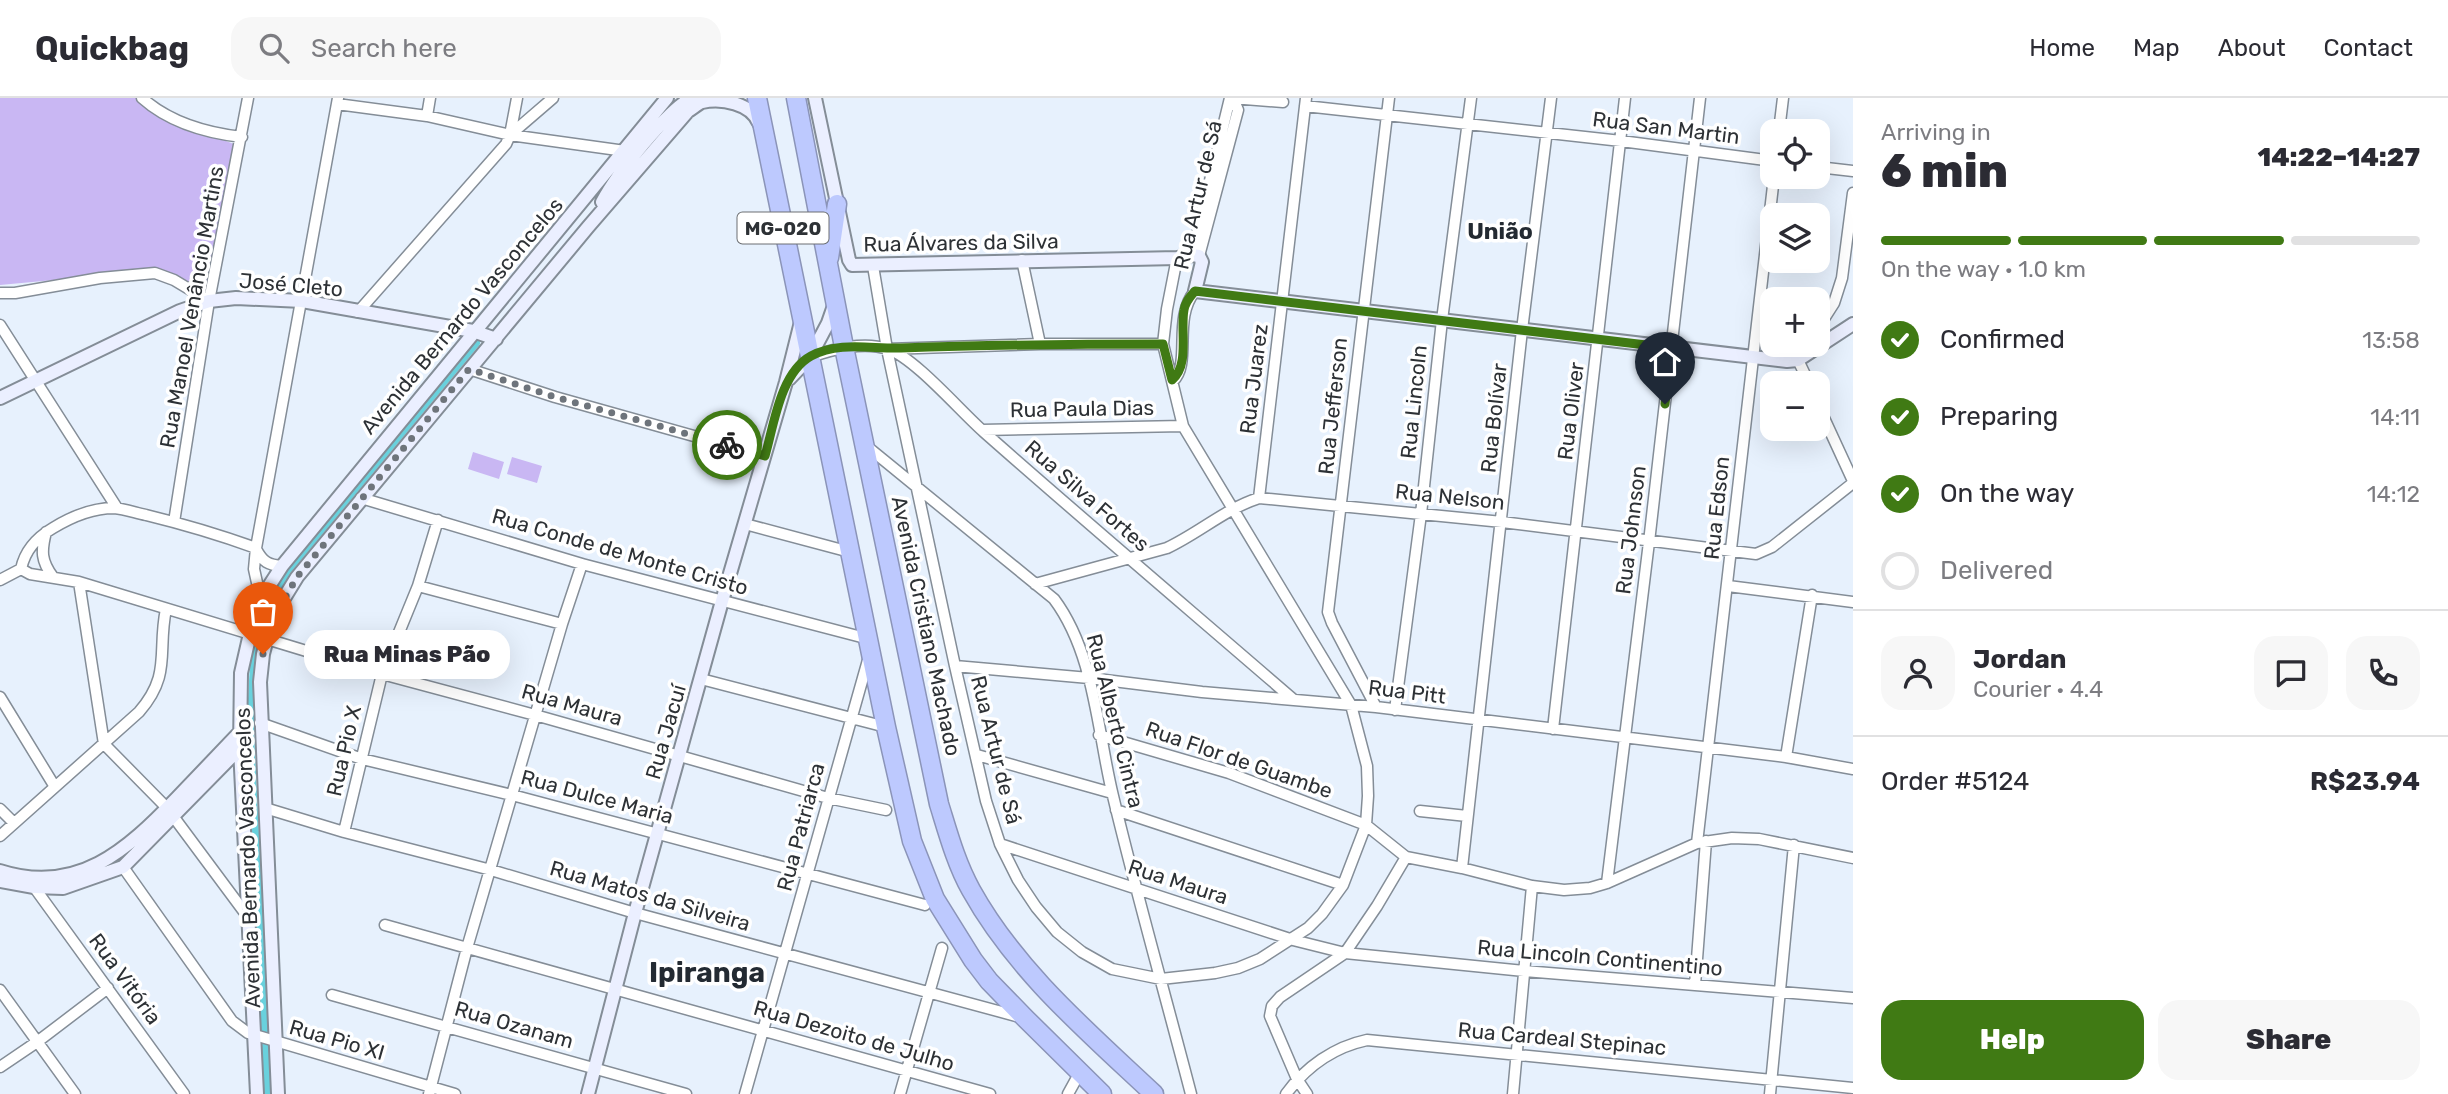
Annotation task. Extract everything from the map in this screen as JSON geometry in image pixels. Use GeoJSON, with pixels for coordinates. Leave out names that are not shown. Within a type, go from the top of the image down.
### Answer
{"type":"FeatureCollection","features":[{"type":"Feature","properties":{"kind":"highway","name":"MG-020"},"geometry":{"type":"LineString","coordinates":[[757,98],[802,320]]}},
{"type":"Feature","properties":{"kind":"highway","name":"Avenida Cristiano Machado"},"geometry":{"type":"LineString","coordinates":[[796,98],[827,264],[939,804],[957,860],[971,889],[1020,962],[1052,998],[1154,1094]]}},
{"type":"Feature","properties":{"kind":"highway"},"geometry":{"type":"LineString","coordinates":[[827,264],[835,229],[837,204]]}},
{"type":"Feature","properties":{"kind":"highway"},"geometry":{"type":"LineString","coordinates":[[802,320],[912,841],[935,900],[981,970],[1079,1074],[1102,1094]]}},
{"type":"Feature","properties":{"kind":"main road","name":"Avenida Bernardo Vasconcelos"},"geometry":{"type":"LineString","coordinates":[[257,1094],[240,732],[241,673],[249,632],[261,601],[282,566],[473,331],[536,256],[631,153],[667,98]]}},
{"type":"Feature","properties":{"kind":"main road"},"geometry":{"type":"LineString","coordinates":[[588,227],[631,153],[691,98]]}},
{"type":"Feature","properties":{"kind":"main road","name":"Rua Álvares da Silva"},"geometry":{"type":"LineString","coordinates":[[815,98],[852,264],[873,266],[1196,256]]}},
{"type":"Feature","properties":{"kind":"main road","name":"Avenida Bernardo Vasconcelos"},"geometry":{"type":"LineString","coordinates":[[278,1094],[260,682],[267,638],[281,603],[297,577],[362,498],[688,111],[702,102],[725,99],[751,109],[764,135]]}},
{"type":"Feature","properties":{"kind":"main road"},"geometry":{"type":"LineString","coordinates":[[536,256],[546,261],[553,270]]}},
{"type":"Feature","properties":{"kind":"main road","name":"Rua Artur de Sá"},"geometry":{"type":"LineString","coordinates":[[1195,291],[1202,262],[1196,256]]}},
{"type":"Feature","properties":{"kind":"main road"},"geometry":{"type":"LineString","coordinates":[[1195,291],[1671,348],[1798,360],[1853,324]]}},
{"type":"Feature","properties":{"kind":"main road","name":"José Cleto"},"geometry":{"type":"LineString","coordinates":[[0,398],[180,312],[209,301],[236,298],[302,302],[473,331],[496,339]]}},
{"type":"Feature","properties":{"kind":"main road","name":"Rua Jacuí"},"geometry":{"type":"LineString","coordinates":[[786,382],[810,357],[828,323],[835,302]]}},
{"type":"Feature","properties":{"kind":"main road","name":"Rua Jacuí"},"geometry":{"type":"LineString","coordinates":[[588,1094],[657,833],[802,320]]}},
{"type":"Feature","properties":{"kind":"main road"},"geometry":{"type":"LineString","coordinates":[[0,879],[34,887],[63,888],[123,867],[240,732]]}},
{"type":"Feature","properties":{"kind":"main road"},"geometry":{"type":"LineString","coordinates":[[0,879],[61,877],[87,870],[126,848],[170,813],[240,748]]}},
{"type":"Feature","properties":{"kind":"main road"},"geometry":{"type":"LineString","coordinates":[[123,867],[120,857],[126,848]]}},
{"type":"Feature","properties":{"kind":"street"},"geometry":{"type":"LineString","coordinates":[[142,98],[175,119],[211,134],[242,137]]}},
{"type":"Feature","properties":{"kind":"street","name":"Rua Manoel Venâncio Martins"},"geometry":{"type":"LineString","coordinates":[[174,522],[209,301],[248,98]]}},
{"type":"Feature","properties":{"kind":"street"},"geometry":{"type":"LineString","coordinates":[[427,116],[430,98]]}},
{"type":"Feature","properties":{"kind":"street"},"geometry":{"type":"LineString","coordinates":[[358,312],[506,144],[517,98]]}},
{"type":"Feature","properties":{"kind":"street"},"geometry":{"type":"LineString","coordinates":[[510,135],[552,98]]}},
{"type":"Feature","properties":{"kind":"street"},"geometry":{"type":"LineString","coordinates":[[1232,98],[1283,102]]}},
{"type":"Feature","properties":{"kind":"street","name":"Rua Artur de Sá"},"geometry":{"type":"LineString","coordinates":[[1196,256],[1238,110],[1232,98]]}},
{"type":"Feature","properties":{"kind":"street","name":"Rua Jefferson"},"geometry":{"type":"LineString","coordinates":[[1376,707],[1328,612],[1389,98]]}},
{"type":"Feature","properties":{"kind":"street","name":"Rua Lincoln"},"geometry":{"type":"LineString","coordinates":[[1395,710],[1471,98]]}},
{"type":"Feature","properties":{"kind":"street","name":"Rua Bolívar"},"geometry":{"type":"LineString","coordinates":[[1462,868],[1522,330],[1551,98]]}},
{"type":"Feature","properties":{"kind":"street","name":"Rua Oliver"},"geometry":{"type":"LineString","coordinates":[[1553,729],[1625,98]]}},
{"type":"Feature","properties":{"kind":"street","name":"Rua Johnson"},"geometry":{"type":"LineString","coordinates":[[1607,883],[1700,98]]}},
{"type":"Feature","properties":{"kind":"street"},"geometry":{"type":"LineString","coordinates":[[1780,119],[1783,98]]}},
{"type":"Feature","properties":{"kind":"street"},"geometry":{"type":"LineString","coordinates":[[261,601],[254,569],[256,548],[337,101],[427,116],[510,135],[631,153]]}},
{"type":"Feature","properties":{"kind":"street","name":"Rua San Martin"},"geometry":{"type":"LineString","coordinates":[[1305,102],[1760,159]]}},
{"type":"Feature","properties":{"kind":"street","name":"Rua Juarez"},"geometry":{"type":"LineString","coordinates":[[1259,498],[1305,102]]}},
{"type":"Feature","properties":{"kind":"street"},"geometry":{"type":"LineString","coordinates":[[1830,168],[1853,171]]}},
{"type":"Feature","properties":{"kind":"street","name":"Rua Edson"},"geometry":{"type":"LineString","coordinates":[[1695,985],[1701,842],[1709,748],[1773,189]]}},
{"type":"Feature","properties":{"kind":"street"},"geometry":{"type":"LineString","coordinates":[[1830,309],[1842,278],[1853,193]]}},
{"type":"Feature","properties":{"kind":"street","name":"Rua Artur de Sá"},"geometry":{"type":"LineString","coordinates":[[873,266],[887,349],[955,666],[986,801],[1000,844],[1018,880],[1036,907],[1058,932],[1082,952],[1112,969],[1161,979],[1238,968],[1293,940],[1322,914],[1343,885],[1366,825],[1367,766],[1351,705],[1183,426],[1163,344],[1177,258]]}},
{"type":"Feature","properties":{"kind":"street"},"geometry":{"type":"LineString","coordinates":[[1021,260],[1040,344]]}},
{"type":"Feature","properties":{"kind":"street"},"geometry":{"type":"LineString","coordinates":[[0,293],[155,273],[174,280],[209,301]]}},
{"type":"Feature","properties":{"kind":"street","name":"Rua Artur de Sá"},"geometry":{"type":"LineString","coordinates":[[1172,380],[1177,377],[1182,360],[1186,302],[1195,291]]}},
{"type":"Feature","properties":{"kind":"street"},"geometry":{"type":"LineString","coordinates":[[0,325],[117,508]]}},
{"type":"Feature","properties":{"kind":"street"},"geometry":{"type":"LineString","coordinates":[[844,347],[887,349],[1040,344],[1163,344]]}},
{"type":"Feature","properties":{"kind":"street","name":"Rua Jacuí"},"geometry":{"type":"LineString","coordinates":[[810,357],[844,347]]}},
{"type":"Feature","properties":{"kind":"street","name":"Rua Silva Fortes"},"geometry":{"type":"LineString","coordinates":[[887,349],[905,358],[982,430],[1294,701]]}},
{"type":"Feature","properties":{"kind":"street"},"geometry":{"type":"LineString","coordinates":[[1800,357],[1798,360],[1803,371]]}},
{"type":"Feature","properties":{"kind":"street"},"geometry":{"type":"LineString","coordinates":[[469,369],[555,397],[765,456]]}},
{"type":"Feature","properties":{"kind":"street","name":"Rua Paula Dias"},"geometry":{"type":"LineString","coordinates":[[982,430],[1183,426]]}},
{"type":"Feature","properties":{"kind":"street"},"geometry":{"type":"LineString","coordinates":[[1830,431],[1853,482]]}},
{"type":"Feature","properties":{"kind":"street","name":"Rua Alberto Cintra"},"geometry":{"type":"LineString","coordinates":[[864,443],[1054,599],[1070,622],[1088,678],[1116,810],[1191,1094]]}},
{"type":"Feature","properties":{"kind":"street","name":"Rua Nelson"},"geometry":{"type":"LineString","coordinates":[[1035,584],[1130,559],[1185,540],[1231,508],[1259,498],[1502,522],[1731,553],[1756,554],[1772,547],[1853,482]]}},
{"type":"Feature","properties":{"kind":"street","name":"Rua Conde de Monte Cristo"},"geometry":{"type":"LineString","coordinates":[[362,498],[582,564],[722,601],[870,645]]}},
{"type":"Feature","properties":{"kind":"street"},"geometry":{"type":"LineString","coordinates":[[0,580],[21,569],[23,556],[47,532],[85,513],[117,508],[174,522],[256,548],[262,560],[270,565],[282,566]]}},
{"type":"Feature","properties":{"kind":"street","name":"Rua Pio X"},"geometry":{"type":"LineString","coordinates":[[344,832],[382,674],[418,586],[438,520]]}},
{"type":"Feature","properties":{"kind":"street"},"geometry":{"type":"LineString","coordinates":[[745,524],[850,552]]}},
{"type":"Feature","properties":{"kind":"street"},"geometry":{"type":"LineString","coordinates":[[47,532],[41,552],[44,565],[53,577]]}},
{"type":"Feature","properties":{"kind":"street"},"geometry":{"type":"LineString","coordinates":[[430,1090],[467,948],[582,564]]}},
{"type":"Feature","properties":{"kind":"street","name":"Rua Maura"},"geometry":{"type":"LineString","coordinates":[[21,569],[30,574],[79,582],[382,674],[828,798],[886,810]]}},
{"type":"Feature","properties":{"kind":"street"},"geometry":{"type":"LineString","coordinates":[[79,582],[104,744],[170,813],[248,917]]}},
{"type":"Feature","properties":{"kind":"street"},"geometry":{"type":"LineString","coordinates":[[418,586],[562,624]]}},
{"type":"Feature","properties":{"kind":"street"},"geometry":{"type":"LineString","coordinates":[[1728,586],[1853,601]]}},
{"type":"Feature","properties":{"kind":"street"},"geometry":{"type":"LineString","coordinates":[[1786,757],[1812,595]]}},
{"type":"Feature","properties":{"kind":"street"},"geometry":{"type":"LineString","coordinates":[[0,836],[104,744],[151,698],[160,678],[166,609]]}},
{"type":"Feature","properties":{"kind":"street","name":"Rua Patriarca"},"geometry":{"type":"LineString","coordinates":[[745,1094],[852,718],[870,645]]}},
{"type":"Feature","properties":{"kind":"street","name":"Rua Pitt"},"geometry":{"type":"LineString","coordinates":[[955,666],[1376,707],[1786,757],[1853,769]]}},
{"type":"Feature","properties":{"kind":"street"},"geometry":{"type":"LineString","coordinates":[[701,679],[886,727]]}},
{"type":"Feature","properties":{"kind":"street"},"geometry":{"type":"LineString","coordinates":[[0,697],[55,787]]}},
{"type":"Feature","properties":{"kind":"street","name":"Rua Dulce Maria"},"geometry":{"type":"LineString","coordinates":[[260,723],[362,759],[512,795],[925,905]]}},
{"type":"Feature","properties":{"kind":"street","name":"Rua Flor de Guambe"},"geometry":{"type":"LineString","coordinates":[[1099,734],[1229,773],[1366,825],[1406,857]]}},
{"type":"Feature","properties":{"kind":"street"},"geometry":{"type":"LineString","coordinates":[[977,755],[1112,793]]}},
{"type":"Feature","properties":{"kind":"street","name":"Rua Matos da Silveira"},"geometry":{"type":"LineString","coordinates":[[265,808],[635,913],[1026,1019]]}},
{"type":"Feature","properties":{"kind":"street"},"geometry":{"type":"LineString","coordinates":[[0,809],[15,823]]}},
{"type":"Feature","properties":{"kind":"street"},"geometry":{"type":"LineString","coordinates":[[1116,810],[1343,885]]}},
{"type":"Feature","properties":{"kind":"street"},"geometry":{"type":"LineString","coordinates":[[1420,811],[1467,816]]}},
{"type":"Feature","properties":{"kind":"street"},"geometry":{"type":"LineString","coordinates":[[1307,1094],[1297,1079],[1270,1016],[1270,1010],[1276,1001],[1345,953],[1406,857],[1532,886],[1564,890],[1590,888],[1607,883],[1701,842],[1732,838],[1759,839],[1853,858]]}},
{"type":"Feature","properties":{"kind":"street","name":"Rua Maura"},"geometry":{"type":"LineString","coordinates":[[1000,844],[1293,940],[1345,953]]}},
{"type":"Feature","properties":{"kind":"street"},"geometry":{"type":"LineString","coordinates":[[1770,1094],[1794,845]]}},
{"type":"Feature","properties":{"kind":"street","name":"Rua Pio XI"},"geometry":{"type":"LineString","coordinates":[[123,867],[232,1021],[248,1033],[430,1090],[455,1094]]}},
{"type":"Feature","properties":{"kind":"street"},"geometry":{"type":"LineString","coordinates":[[1513,1094],[1532,886]]}},
{"type":"Feature","properties":{"kind":"street","name":"Rua Vitória"},"geometry":{"type":"LineString","coordinates":[[34,887],[184,1094]]}},
{"type":"Feature","properties":{"kind":"street","name":"Rua Dezoito de Julho"},"geometry":{"type":"LineString","coordinates":[[385,925],[990,1094]]}},
{"type":"Feature","properties":{"kind":"street"},"geometry":{"type":"LineString","coordinates":[[900,1094],[942,948]]}},
{"type":"Feature","properties":{"kind":"street","name":"Rua Lincoln Continentino"},"geometry":{"type":"LineString","coordinates":[[1345,953],[1524,971],[1853,998]]}},
{"type":"Feature","properties":{"kind":"street"},"geometry":{"type":"LineString","coordinates":[[0,1067],[107,988]]}},
{"type":"Feature","properties":{"kind":"street"},"geometry":{"type":"LineString","coordinates":[[0,990],[75,1094]]}},
{"type":"Feature","properties":{"kind":"street","name":"Rua Ozanam"},"geometry":{"type":"LineString","coordinates":[[332,995],[686,1094]]}},
{"type":"Feature","properties":{"kind":"street","name":"Rua Cardeal Stepinac"},"geometry":{"type":"LineString","coordinates":[[1286,1094],[1297,1079],[1337,1049],[1367,1040],[1853,1088]]}},
{"type":"Feature","properties":{"kind":"street"},"geometry":{"type":"LineString","coordinates":[[1068,1094],[1079,1074]]}},
{"type":"Feature","properties":{"kind":"shaded area"},"geometry":{"type":"Polygon","coordinates":[[[0,98],[141,98],[212,136],[234,144],[205,288],[161,270],[0,285],[0,98]]]}},
{"type":"Feature","properties":{"kind":"shaded area"},"geometry":{"type":"Polygon","coordinates":[[[473,452],[504,462],[499,479],[468,469],[473,452]]]}},
{"type":"Feature","properties":{"kind":"shaded area"},"geometry":{"type":"Polygon","coordinates":[[[512,457],[542,466],[537,483],[507,474],[512,457]]]}},
{"type":"Feature","properties":{"kind":"waterway"},"geometry":{"type":"LineString","coordinates":[[268,1094],[250,734],[255,646],[286,572],[476,343]]}},
{"type":"Feature","properties":{"kind":"way so far"},"geometry":{"type":"LineString","coordinates":[[263,654],[273,619],[297,577],[469,369],[555,397],[727,445]]}},
{"type":"Feature","properties":{"kind":"place","name":"Rua Minas Pão"},"geometry":{"type":"Point","coordinates":[263,654]}},
{"type":"Feature","properties":{"kind":"district","name":"União"},"geometry":{"type":"Point","coordinates":[1500,231]}},
{"type":"Feature","properties":{"kind":"district","name":"Ipiranga"},"geometry":{"type":"Point","coordinates":[707,972]}},
{"type":"Feature","properties":{"kind":"route"},"geometry":{"type":"LineString","coordinates":[[727,445],[765,456],[786,382],[810,357],[844,347],[887,349],[1040,344],[1163,344],[1172,380],[1177,377],[1182,360],[1186,302],[1195,291],[1671,348],[1665,404]]}}]}
